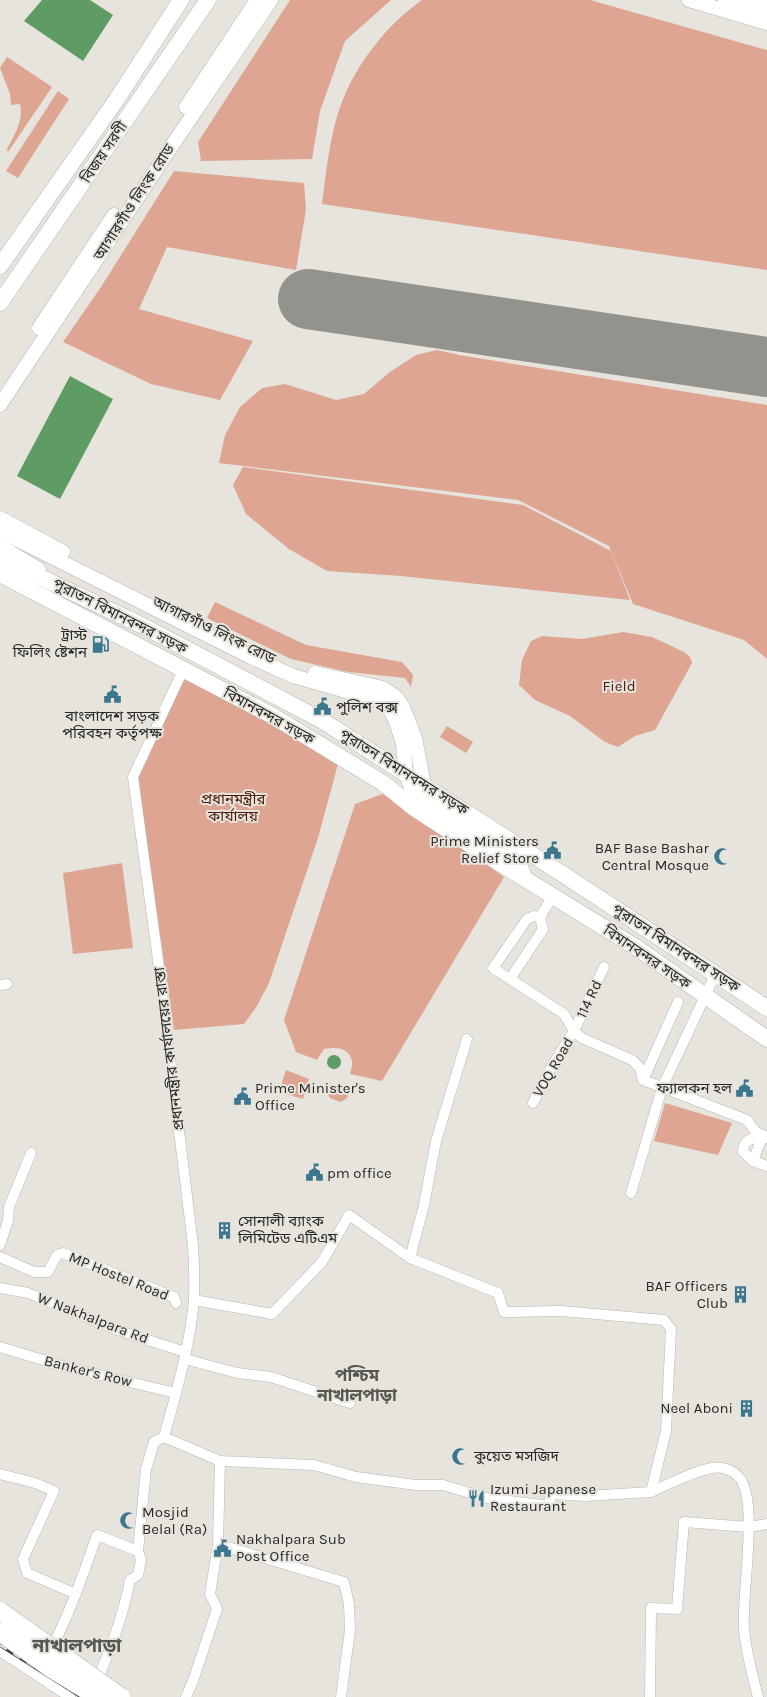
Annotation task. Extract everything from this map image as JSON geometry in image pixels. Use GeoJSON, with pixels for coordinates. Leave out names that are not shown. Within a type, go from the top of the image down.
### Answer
{"type":"FeatureCollection","features":[{"type":"Feature","properties":{"kind":"highway"},"geometry":{"type":"LineString","coordinates":[[0,1611],[121,1697]]}},
{"type":"Feature","properties":{"kind":"highway"},"geometry":{"type":"LineString","coordinates":[[0,1632],[44,1672],[63,1683],[78,1697]]}},
{"type":"Feature","properties":{"kind":"highway"},"geometry":{"type":"LineString","coordinates":[[44,1672],[97,1690]]}},
{"type":"Feature","properties":{"kind":"main road","name":"বিজয় সরণী"},"geometry":{"type":"LineString","coordinates":[[0,266],[117,99],[181,0]]}},
{"type":"Feature","properties":{"kind":"main road","name":"বিজয় সরণী"},"geometry":{"type":"LineString","coordinates":[[0,303],[208,0]]}},
{"type":"Feature","properties":{"kind":"main road","name":"আগারগাঁও লিংক রোড"},"geometry":{"type":"LineString","coordinates":[[0,389],[73,276],[257,0]]}},
{"type":"Feature","properties":{"kind":"main road","name":"আগারগাঁও লিংক রোড"},"geometry":{"type":"LineString","coordinates":[[0,405],[174,141],[271,0]]}},
{"type":"Feature","properties":{"kind":"main road"},"geometry":{"type":"LineString","coordinates":[[688,0],[767,23]]}},
{"type":"Feature","properties":{"kind":"main road"},"geometry":{"type":"LineString","coordinates":[[725,0],[767,12]]}},
{"type":"Feature","properties":{"kind":"main road"},"geometry":{"type":"LineString","coordinates":[[756,0],[767,3]]}},
{"type":"Feature","properties":{"kind":"main road","name":"আগারগাঁও লিংক রোড"},"geometry":{"type":"LineString","coordinates":[[0,518],[117,582],[187,616],[254,652],[313,673],[383,688],[390,691],[403,707],[409,720],[417,746],[424,785]]}},
{"type":"Feature","properties":{"kind":"main road","name":"আগারগাঁও লিংক রোড"},"geometry":{"type":"LineString","coordinates":[[0,531],[251,657],[293,676],[384,703],[390,709],[403,744],[400,769]]}},
{"type":"Feature","properties":{"kind":"main road"},"geometry":{"type":"LineString","coordinates":[[0,547],[41,571],[65,588]]}},
{"type":"Feature","properties":{"kind":"main road","name":"পুরাতন বিমানবন্দর সড়ক"},"geometry":{"type":"LineString","coordinates":[[0,558],[141,625],[323,721],[400,769],[721,978],[764,1004]]}},
{"type":"Feature","properties":{"kind":"main road","name":"বিমানবন্দর সড়ক"},"geometry":{"type":"LineString","coordinates":[[0,574],[103,626],[183,670],[273,716],[383,782],[414,808],[637,948],[767,1039]]}},
{"type":"Feature","properties":{"kind":"main road"},"geometry":{"type":"LineString","coordinates":[[350,762],[361,745]]}},
{"type":"Feature","properties":{"kind":"main road"},"geometry":{"type":"LineString","coordinates":[[383,782],[400,769]]}},
{"type":"Feature","properties":{"kind":"main road","name":"বিমানবন্দর সড়ক"},"geometry":{"type":"LineString","coordinates":[[400,769],[417,796],[512,858],[521,867],[526,879]]}},
{"type":"Feature","properties":{"kind":"main road"},"geometry":{"type":"LineString","coordinates":[[709,999],[721,978]]}},
{"type":"Feature","properties":{"kind":"street","name":"প্রধানমন্ত্রীর কার্যালয়ের রাস্তা"},"geometry":{"type":"LineString","coordinates":[[164,1437],[185,1355],[194,1300],[193,1245],[157,952],[133,777],[183,670]]}},
{"type":"Feature","properties":{"kind":"street"},"geometry":{"type":"LineString","coordinates":[[510,979],[543,930],[540,917],[553,896]]}},
{"type":"Feature","properties":{"kind":"street"},"geometry":{"type":"LineString","coordinates":[[540,917],[534,916],[527,919],[493,968],[564,1014],[574,1031],[582,1038],[632,1060],[640,1068],[643,1080]]}},
{"type":"Feature","properties":{"kind":"street","name":"114 Rd"},"geometry":{"type":"LineString","coordinates":[[574,1031],[604,967]]}},
{"type":"Feature","properties":{"kind":"street"},"geometry":{"type":"LineString","coordinates":[[631,1193],[662,1088],[709,999]]}},
{"type":"Feature","properties":{"kind":"street"},"geometry":{"type":"LineString","coordinates":[[643,1080],[678,1002]]}},
{"type":"Feature","properties":{"kind":"street","name":"VOQ Road"},"geometry":{"type":"LineString","coordinates":[[533,1102],[553,1064],[574,1031]]}},
{"type":"Feature","properties":{"kind":"street"},"geometry":{"type":"LineString","coordinates":[[410,1258],[424,1205],[436,1141],[467,1039]]}},
{"type":"Feature","properties":{"kind":"street"},"geometry":{"type":"LineString","coordinates":[[643,1080],[747,1120],[755,1131],[764,1137],[753,1162],[767,1166]]}},
{"type":"Feature","properties":{"kind":"street"},"geometry":{"type":"LineString","coordinates":[[0,1245],[8,1221],[9,1207],[30,1153]]}},
{"type":"Feature","properties":{"kind":"street"},"geometry":{"type":"LineString","coordinates":[[194,1300],[272,1314],[322,1262],[349,1215],[410,1258],[498,1293],[504,1312],[560,1312],[664,1320],[672,1329],[666,1431],[651,1492]]}},
{"type":"Feature","properties":{"kind":"street","name":"MP Hostel Road"},"geometry":{"type":"LineString","coordinates":[[0,1257],[34,1272],[48,1272],[57,1255],[63,1254],[174,1297],[176,1303]]}},
{"type":"Feature","properties":{"kind":"street","name":"W Nakhalpara Rd"},"geometry":{"type":"LineString","coordinates":[[0,1288],[28,1293],[114,1329],[237,1373],[271,1377],[350,1403]]}},
{"type":"Feature","properties":{"kind":"street","name":"Banker's Row"},"geometry":{"type":"LineString","coordinates":[[0,1347],[66,1367],[176,1393]]}},
{"type":"Feature","properties":{"kind":"street"},"geometry":{"type":"LineString","coordinates":[[90,1697],[97,1690],[125,1606],[130,1580],[138,1576],[141,1560],[138,1551],[146,1468],[154,1442],[164,1437],[220,1461],[314,1465],[356,1477],[416,1485],[443,1486],[486,1498],[549,1506],[551,1494],[585,1496],[651,1492],[708,1468],[721,1468],[739,1476],[746,1491],[749,1527],[744,1627],[748,1659],[758,1697]]}},
{"type":"Feature","properties":{"kind":"street"},"geometry":{"type":"LineString","coordinates":[[186,1697],[193,1681],[217,1609],[210,1594],[218,1544],[220,1461]]}},
{"type":"Feature","properties":{"kind":"street"},"geometry":{"type":"LineString","coordinates":[[0,1474],[35,1483],[54,1491],[23,1559],[28,1573],[76,1594]]}},
{"type":"Feature","properties":{"kind":"street"},"geometry":{"type":"LineString","coordinates":[[650,1697],[651,1608],[676,1609],[684,1522],[749,1527],[767,1524]]}},
{"type":"Feature","properties":{"kind":"street"},"geometry":{"type":"LineString","coordinates":[[44,1672],[49,1653],[76,1594],[97,1536],[138,1551]]}},
{"type":"Feature","properties":{"kind":"street"},"geometry":{"type":"LineString","coordinates":[[218,1544],[344,1582],[349,1604],[350,1630],[341,1697]]}},
{"type":"Feature","properties":{"kind":"street"},"geometry":{"type":"LineString","coordinates":[[0,1651],[44,1672],[70,1697]]}},
{"type":"Feature","properties":{"kind":"street"},"geometry":{"type":"LineString","coordinates":[[97,1690],[121,1697]]}},
{"type":"Feature","properties":{"kind":"green space"},"geometry":{"type":"Polygon","coordinates":[[[290,0],[391,0],[345,41],[320,111],[312,159],[201,161],[198,142],[290,0]]]}},
{"type":"Feature","properties":{"kind":"green space"},"geometry":{"type":"Polygon","coordinates":[[[422,0],[590,0],[767,50],[767,270],[322,204],[332,135],[344,97],[358,69],[377,43],[398,20],[422,0]]]}},
{"type":"Feature","properties":{"kind":"green space"},"geometry":{"type":"Polygon","coordinates":[[[7,57],[52,87],[8,152],[7,149],[19,122],[21,110],[20,104],[11,105],[10,94],[0,68],[7,57]]]}},
{"type":"Feature","properties":{"kind":"green space"},"geometry":{"type":"Polygon","coordinates":[[[58,91],[69,99],[18,178],[6,171],[58,91]]]}},
{"type":"Feature","properties":{"kind":"green space"},"geometry":{"type":"Polygon","coordinates":[[[174,171],[304,183],[306,209],[296,270],[167,247],[139,309],[253,341],[220,400],[151,384],[63,342],[101,287],[174,171]]]}},
{"type":"Feature","properties":{"kind":"green space"},"geometry":{"type":"Polygon","coordinates":[[[437,350],[459,355],[767,405],[767,659],[744,640],[633,604],[609,546],[518,500],[219,463],[225,435],[240,407],[262,388],[285,384],[336,400],[364,394],[390,372],[416,355],[437,350]]]}},
{"type":"Feature","properties":{"kind":"green space"},"geometry":{"type":"Polygon","coordinates":[[[243,467],[523,505],[611,551],[630,600],[401,576],[327,571],[289,549],[246,514],[233,485],[243,467]]]}},
{"type":"Feature","properties":{"kind":"green space"},"geometry":{"type":"Polygon","coordinates":[[[215,602],[306,645],[402,662],[413,675],[411,687],[405,678],[348,672],[291,659],[207,618],[215,602]]]}},
{"type":"Feature","properties":{"kind":"green space","name":"Field"},"geometry":{"type":"Polygon","coordinates":[[[623,632],[652,637],[684,652],[690,657],[692,663],[655,730],[635,736],[618,747],[605,742],[570,716],[535,700],[519,685],[522,660],[531,641],[542,636],[582,639],[623,632]]]}},
{"type":"Feature","properties":{"kind":"green space","name":"প্রধানমন্ত্রীর কার্যালয়"},"geometry":{"type":"Polygon","coordinates":[[[186,677],[208,688],[338,764],[318,838],[269,983],[257,1006],[244,1024],[174,1030],[146,839],[138,772],[186,677]]]}},
{"type":"Feature","properties":{"kind":"green space"},"geometry":{"type":"Polygon","coordinates":[[[447,726],[473,742],[466,753],[440,737],[447,726]]]}},
{"type":"Feature","properties":{"kind":"green space"},"geometry":{"type":"Polygon","coordinates":[[[385,793],[504,877],[382,1081],[350,1074],[352,1061],[348,1053],[341,1049],[324,1049],[317,1060],[296,1052],[284,1020],[355,804],[385,793]]]}},
{"type":"Feature","properties":{"kind":"green space"},"geometry":{"type":"Polygon","coordinates":[[[122,863],[133,948],[73,954],[63,873],[122,863]]]}},
{"type":"Feature","properties":{"kind":"green space"},"geometry":{"type":"Polygon","coordinates":[[[286,1070],[309,1079],[303,1099],[279,1092],[286,1070]]]}},
{"type":"Feature","properties":{"kind":"green space"},"geometry":{"type":"Polygon","coordinates":[[[326,1084],[346,1087],[348,1096],[340,1102],[330,1098],[324,1087],[326,1084]]]}},
{"type":"Feature","properties":{"kind":"green space"},"geometry":{"type":"Polygon","coordinates":[[[665,1103],[732,1123],[718,1155],[654,1141],[665,1103]]]}},
{"type":"Feature","properties":{"kind":"shaded area"},"geometry":{"type":"Polygon","coordinates":[[[42,0],[90,0],[113,15],[83,61],[24,21],[42,0]]]}},
{"type":"Feature","properties":{"kind":"shaded area"},"geometry":{"type":"Polygon","coordinates":[[[70,376],[113,399],[60,499],[17,476],[70,376]]]}},
{"type":"Feature","properties":{"kind":"shaded area"},"geometry":{"type":"Polygon","coordinates":[[[334,1055],[339,1057],[341,1062],[339,1067],[334,1069],[329,1067],[327,1062],[329,1057],[334,1055]]]}},
{"type":"Feature","properties":{"kind":"runway"},"geometry":{"type":"LineString","coordinates":[[308,299],[767,367]]}},
{"type":"Feature","properties":{"kind":"tram line"},"geometry":{"type":"LineString","coordinates":[[0,1635],[98,1697]]}},
{"type":"Feature","properties":{"kind":"railway"},"geometry":{"type":"LineString","coordinates":[[0,1645],[82,1697]]}},
{"type":"Feature","properties":{"kind":"place","name":"ট্রাস্ট ফিলিং ষ্টেশন"},"geometry":{"type":"Point","coordinates":[100,644]}},
{"type":"Feature","properties":{"kind":"place","name":"বাংলাদেশ সড়ক পরিবহন কর্তৃপক্ষ"},"geometry":{"type":"Point","coordinates":[112,695]}},
{"type":"Feature","properties":{"kind":"place","name":"পুলিশ বক্স"},"geometry":{"type":"Point","coordinates":[323,707]}},
{"type":"Feature","properties":{"kind":"place","name":"Prime Ministers Relief Store"},"geometry":{"type":"Point","coordinates":[552,850]}},
{"type":"Feature","properties":{"kind":"place","name":"BAF Base Bashar Central Mosque"},"geometry":{"type":"Point","coordinates":[722,857]}},
{"type":"Feature","properties":{"kind":"place","name":"ফ্যালকন হল"},"geometry":{"type":"Point","coordinates":[745,1088]}},
{"type":"Feature","properties":{"kind":"place","name":"Prime Minister's Office"},"geometry":{"type":"Point","coordinates":[242,1097]}},
{"type":"Feature","properties":{"kind":"place","name":"pm office"},"geometry":{"type":"Point","coordinates":[314,1173]}},
{"type":"Feature","properties":{"kind":"place","name":"সোনালী ব্যাংক লিমিটেড এটিএম"},"geometry":{"type":"Point","coordinates":[225,1230]}},
{"type":"Feature","properties":{"kind":"place","name":"BAF Officers Club"},"geometry":{"type":"Point","coordinates":[741,1295]}},
{"type":"Feature","properties":{"kind":"place","name":"Neel Aboni"},"geometry":{"type":"Point","coordinates":[746,1408]}},
{"type":"Feature","properties":{"kind":"place","name":"কুয়েত মসজিদ"},"geometry":{"type":"Point","coordinates":[461,1456]}},
{"type":"Feature","properties":{"kind":"place","name":"Izumi Japanese Restaurant"},"geometry":{"type":"Point","coordinates":[477,1498]}},
{"type":"Feature","properties":{"kind":"place","name":"Mosjid Belal (Ra)"},"geometry":{"type":"Point","coordinates":[129,1521]}},
{"type":"Feature","properties":{"kind":"place","name":"Nakhalpara Sub Post Office"},"geometry":{"type":"Point","coordinates":[223,1548]}},
{"type":"Feature","properties":{"kind":"district","name":"পশ্চিম নাখালপাড়া"},"geometry":{"type":"Point","coordinates":[357,1385]}},
{"type":"Feature","properties":{"kind":"district","name":"নাখালপাড়া"},"geometry":{"type":"Point","coordinates":[77,1645]}}]}
